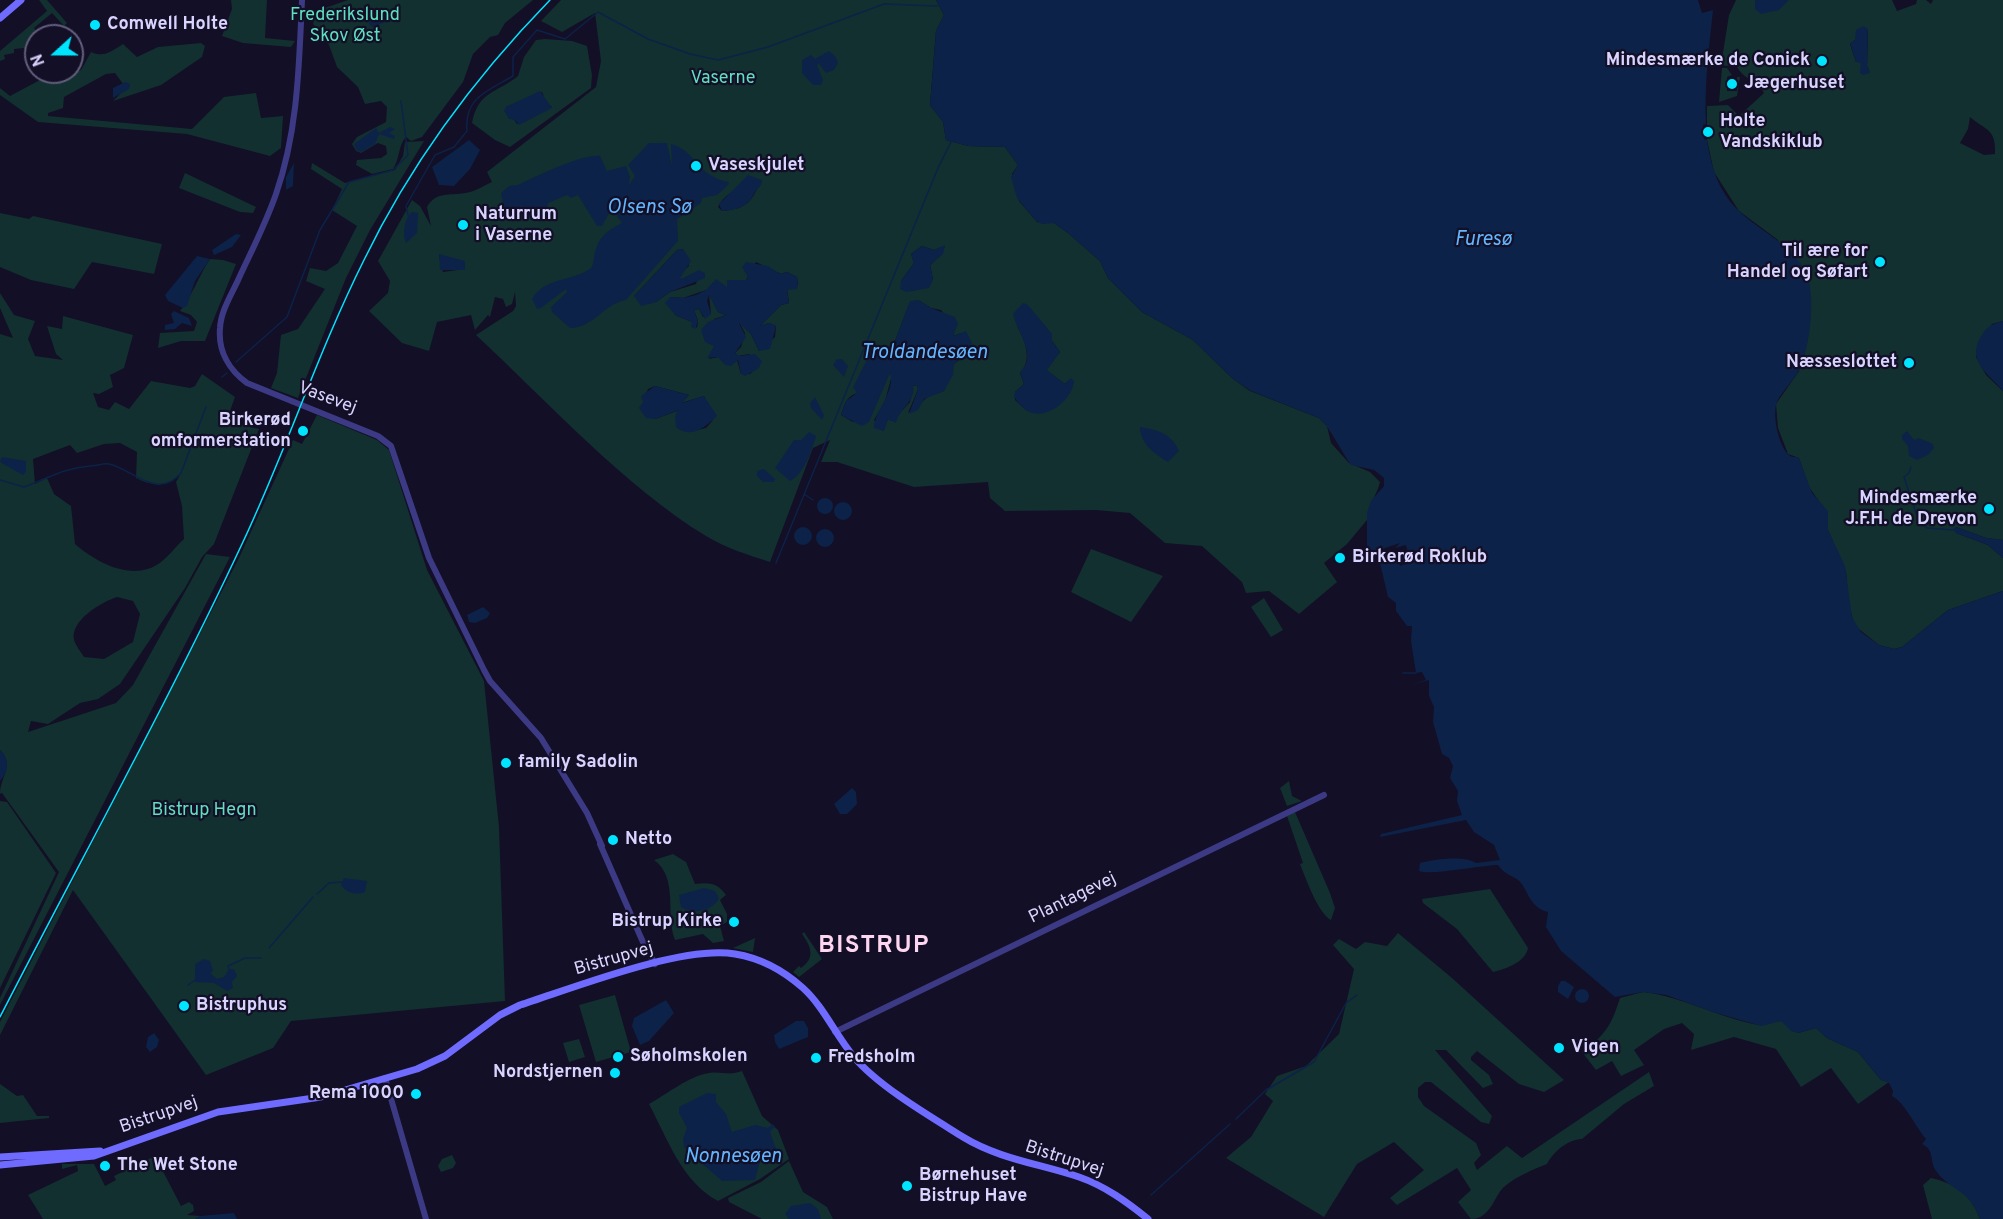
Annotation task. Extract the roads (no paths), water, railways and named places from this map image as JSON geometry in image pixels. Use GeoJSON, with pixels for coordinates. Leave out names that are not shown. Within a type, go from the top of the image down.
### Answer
{"type":"FeatureCollection","features":[{"type":"Feature","properties":{"kind":"main road"},"geometry":{"type":"LineString","coordinates":[[0,18],[21,0]]}},
{"type":"Feature","properties":{"kind":"main road","name":"Bistrupvej"},"geometry":{"type":"LineString","coordinates":[[0,1165],[94,1156],[218,1112],[295,1103],[385,1078],[434,1062],[500,1015],[520,1005],[655,964],[715,953],[754,958],[784,973],[805,989],[854,1057],[870,1073],[968,1140],[999,1155],[1094,1184],[1115,1194],[1148,1219]]}},
{"type":"Feature","properties":{"kind":"main road","name":"Bistrupvej"},"geometry":{"type":"LineString","coordinates":[[0,1157],[103,1151]]}},
{"type":"Feature","properties":{"kind":"street","name":"Vasevej"},"geometry":{"type":"LineString","coordinates":[[302,0],[296,105],[286,158],[265,223],[222,315],[219,329],[222,350],[232,369],[247,383],[378,436],[390,447],[429,558],[484,670],[490,681],[541,738],[582,805],[588,824],[602,846],[642,940],[655,964]]}},
{"type":"Feature","properties":{"kind":"street","name":"Plantagevej"},"geometry":{"type":"LineString","coordinates":[[835,1032],[1324,795]]}},
{"type":"Feature","properties":{"kind":"street"},"geometry":{"type":"LineString","coordinates":[[385,1078],[426,1219]]}},
{"type":"Feature","properties":{"kind":"water","name":"Furesø"},"geometry":{"type":"Polygon","coordinates":[[[936,0],[1698,0],[1702,13],[1713,10],[1706,81],[1704,139],[1707,140],[1716,177],[1730,202],[1794,255],[1803,267],[1808,280],[1811,314],[1806,351],[1798,372],[1777,402],[1776,421],[1784,449],[1790,456],[1799,458],[1812,493],[1828,511],[1828,530],[1845,566],[1852,617],[1861,632],[1879,645],[1894,649],[1902,647],[1948,610],[2003,591],[2003,1219],[1980,1219],[1971,1202],[1942,1178],[1934,1167],[1929,1149],[1922,1144],[1926,1139],[1906,1109],[1892,1096],[1893,1091],[1889,1083],[1881,1080],[1858,1052],[1827,1038],[1816,1028],[1798,1033],[1791,1031],[1781,1021],[1761,1026],[1666,995],[1643,992],[1615,997],[1561,951],[1546,927],[1548,912],[1536,906],[1521,883],[1498,865],[1433,872],[1419,871],[1420,863],[1432,860],[1457,858],[1476,863],[1500,860],[1494,845],[1474,832],[1466,820],[1380,837],[1381,834],[1462,815],[1457,801],[1458,791],[1450,778],[1453,766],[1449,758],[1442,754],[1433,722],[1434,707],[1429,696],[1429,680],[1408,686],[1426,680],[1422,672],[1416,673],[1411,641],[1412,626],[1407,626],[1396,611],[1396,603],[1388,597],[1379,559],[1371,555],[1367,547],[1367,513],[1371,501],[1384,486],[1384,478],[1374,470],[1351,465],[1328,428],[1319,418],[1251,391],[1232,378],[1193,340],[1142,312],[1108,278],[1100,261],[1068,233],[1054,223],[1042,224],[1035,220],[1017,198],[1011,177],[1018,165],[1005,147],[968,146],[946,140],[943,122],[930,105],[936,31],[944,15],[936,0]]]}},
{"type":"Feature","properties":{"kind":"water"},"geometry":{"type":"Polygon","coordinates":[[[1755,0],[1789,0],[1779,10],[1761,14],[1755,9],[1755,0]]]}},
{"type":"Feature","properties":{"kind":"water"},"geometry":{"type":"Polygon","coordinates":[[[386,9],[394,14],[391,20],[372,27],[369,24],[370,18],[386,9]]]}},
{"type":"Feature","properties":{"kind":"water"},"geometry":{"type":"Polygon","coordinates":[[[1863,26],[1868,29],[1867,66],[1870,73],[1863,75],[1860,73],[1861,63],[1856,62],[1850,43],[1855,40],[1856,30],[1863,26]]]}},
{"type":"Feature","properties":{"kind":"water"},"geometry":{"type":"Polygon","coordinates":[[[829,51],[836,57],[838,63],[834,70],[826,73],[819,64],[817,65],[823,80],[821,85],[813,85],[802,73],[802,60],[811,55],[815,59],[829,51]]]}},
{"type":"Feature","properties":{"kind":"water"},"geometry":{"type":"Polygon","coordinates":[[[125,82],[130,84],[129,89],[113,98],[113,88],[125,82]]]}},
{"type":"Feature","properties":{"kind":"water"},"geometry":{"type":"Polygon","coordinates":[[[540,91],[552,108],[519,125],[515,120],[509,119],[504,111],[506,107],[540,91]]]}},
{"type":"Feature","properties":{"kind":"water"},"geometry":{"type":"Polygon","coordinates":[[[390,127],[395,129],[389,133],[395,136],[394,139],[379,134],[375,144],[361,152],[356,150],[354,144],[376,128],[379,133],[390,127]]]}},
{"type":"Feature","properties":{"kind":"water"},"geometry":{"type":"Polygon","coordinates":[[[469,140],[480,150],[470,169],[454,186],[439,185],[432,167],[469,140]]]}},
{"type":"Feature","properties":{"kind":"water","name":"Olsens Sø"},"geometry":{"type":"Polygon","coordinates":[[[649,143],[667,143],[672,166],[671,144],[680,147],[710,175],[729,182],[728,185],[717,195],[702,198],[701,203],[677,219],[678,241],[626,300],[611,306],[585,324],[570,328],[552,312],[551,307],[567,292],[566,289],[541,308],[537,309],[532,299],[537,292],[551,283],[575,276],[591,268],[600,240],[622,223],[617,216],[617,207],[611,210],[602,226],[597,226],[578,195],[571,198],[567,195],[548,203],[547,210],[531,220],[522,206],[510,211],[504,207],[501,193],[509,186],[518,185],[559,166],[593,156],[600,156],[607,171],[626,166],[630,177],[629,185],[635,176],[628,165],[649,143]]]}},
{"type":"Feature","properties":{"kind":"water"},"geometry":{"type":"Polygon","coordinates":[[[294,163],[293,186],[286,190],[286,177],[294,163]]]}},
{"type":"Feature","properties":{"kind":"water"},"geometry":{"type":"Polygon","coordinates":[[[748,175],[762,180],[761,186],[746,205],[722,211],[719,204],[748,175]]]}},
{"type":"Feature","properties":{"kind":"water"},"geometry":{"type":"Polygon","coordinates":[[[412,212],[418,213],[417,233],[406,243],[404,227],[412,212]]]}},
{"type":"Feature","properties":{"kind":"water"},"geometry":{"type":"Polygon","coordinates":[[[236,234],[241,235],[232,247],[214,255],[212,250],[236,234]]]}},
{"type":"Feature","properties":{"kind":"water"},"geometry":{"type":"Polygon","coordinates":[[[945,245],[943,254],[930,265],[933,279],[929,288],[906,292],[900,289],[901,281],[914,263],[911,254],[922,246],[934,250],[945,245]]]}},
{"type":"Feature","properties":{"kind":"water"},"geometry":{"type":"Polygon","coordinates":[[[683,249],[691,261],[680,278],[699,270],[705,273],[705,278],[670,292],[656,302],[641,306],[634,296],[677,250],[683,249]]]}},
{"type":"Feature","properties":{"kind":"water"},"geometry":{"type":"Polygon","coordinates":[[[439,254],[465,261],[465,270],[440,270],[439,254]]]}},
{"type":"Feature","properties":{"kind":"water"},"geometry":{"type":"Polygon","coordinates":[[[197,256],[210,259],[195,281],[187,306],[183,308],[168,301],[165,295],[197,256]]]}},
{"type":"Feature","properties":{"kind":"water"},"geometry":{"type":"Polygon","coordinates":[[[746,262],[768,266],[780,274],[787,272],[797,277],[798,285],[796,289],[787,290],[789,303],[781,305],[760,326],[769,323],[776,326],[770,349],[759,351],[751,334],[739,323],[746,337],[735,353],[739,356],[755,354],[762,361],[759,368],[745,376],[741,374],[738,360],[731,366],[725,365],[718,357],[707,358],[714,346],[705,342],[701,330],[708,322],[726,315],[718,312],[709,295],[707,301],[711,314],[705,319],[699,309],[694,310],[698,321],[695,329],[691,327],[692,322],[675,315],[665,303],[670,297],[683,298],[696,295],[706,290],[716,279],[727,287],[727,280],[746,280],[748,277],[742,267],[746,262]]]}},
{"type":"Feature","properties":{"kind":"water","name":"Troldandesøen"},"geometry":{"type":"Polygon","coordinates":[[[918,300],[931,308],[955,317],[958,324],[953,336],[966,331],[972,343],[966,354],[954,364],[953,375],[944,391],[924,399],[918,410],[909,414],[918,389],[917,385],[913,386],[910,401],[900,413],[896,423],[888,419],[884,431],[874,428],[877,415],[888,394],[890,373],[869,422],[862,426],[841,415],[846,401],[857,393],[853,387],[871,352],[875,348],[893,346],[910,301],[918,300]]]}},
{"type":"Feature","properties":{"kind":"water"},"geometry":{"type":"Polygon","coordinates":[[[1023,303],[1028,305],[1052,334],[1052,341],[1060,352],[1047,370],[1065,384],[1071,378],[1074,381],[1070,394],[1065,400],[1053,410],[1039,414],[1027,410],[1014,397],[1015,392],[1024,384],[1020,372],[1027,359],[1025,344],[1013,314],[1023,303]]]}},
{"type":"Feature","properties":{"kind":"water"},"geometry":{"type":"Polygon","coordinates":[[[174,311],[189,318],[192,326],[182,323],[175,329],[165,330],[165,325],[174,323],[171,314],[174,311]]]}},
{"type":"Feature","properties":{"kind":"water"},"geometry":{"type":"Polygon","coordinates":[[[2003,321],[2003,391],[1981,367],[1976,354],[1984,331],[2003,321]]]}},
{"type":"Feature","properties":{"kind":"water"},"geometry":{"type":"Polygon","coordinates":[[[837,359],[842,359],[848,366],[844,377],[833,365],[837,359]]]}},
{"type":"Feature","properties":{"kind":"water"},"geometry":{"type":"Polygon","coordinates":[[[655,386],[689,395],[682,403],[704,396],[717,416],[693,432],[682,431],[676,427],[675,416],[679,410],[655,419],[646,418],[639,408],[643,402],[641,396],[655,386]]]}},
{"type":"Feature","properties":{"kind":"water"},"geometry":{"type":"Polygon","coordinates":[[[815,397],[824,415],[822,420],[811,408],[810,403],[815,397]]]}},
{"type":"Feature","properties":{"kind":"water"},"geometry":{"type":"Polygon","coordinates":[[[1140,427],[1153,429],[1168,436],[1179,451],[1168,462],[1153,452],[1145,443],[1140,427]]]}},
{"type":"Feature","properties":{"kind":"water"},"geometry":{"type":"Polygon","coordinates":[[[1907,431],[1914,440],[1919,438],[1933,444],[1934,448],[1928,455],[1917,460],[1909,456],[1908,446],[1902,439],[1902,435],[1907,431]]]}},
{"type":"Feature","properties":{"kind":"water"},"geometry":{"type":"Polygon","coordinates":[[[809,432],[816,436],[810,455],[803,468],[790,481],[775,468],[794,440],[801,440],[809,432]]]}},
{"type":"Feature","properties":{"kind":"water"},"geometry":{"type":"Polygon","coordinates":[[[2,457],[26,461],[26,472],[23,475],[0,462],[2,457]]]}},
{"type":"Feature","properties":{"kind":"water"},"geometry":{"type":"Polygon","coordinates":[[[764,469],[775,479],[774,482],[763,482],[757,476],[757,471],[764,469]]]}},
{"type":"Feature","properties":{"kind":"water"},"geometry":{"type":"Polygon","coordinates":[[[825,498],[833,506],[825,514],[817,506],[825,498]]]}},
{"type":"Feature","properties":{"kind":"water"},"geometry":{"type":"Polygon","coordinates":[[[839,502],[847,502],[852,507],[850,518],[839,520],[834,515],[834,507],[839,502]]]}},
{"type":"Feature","properties":{"kind":"water"},"geometry":{"type":"Polygon","coordinates":[[[803,527],[809,530],[812,536],[809,542],[803,545],[797,542],[794,536],[797,530],[803,527]]]}},
{"type":"Feature","properties":{"kind":"water"},"geometry":{"type":"Polygon","coordinates":[[[1956,527],[1986,538],[2003,540],[2003,558],[1988,545],[1956,533],[1953,529],[1956,527]]]}},
{"type":"Feature","properties":{"kind":"water"},"geometry":{"type":"Polygon","coordinates":[[[825,529],[831,532],[834,538],[831,544],[825,547],[819,544],[816,538],[819,532],[825,529]]]}},
{"type":"Feature","properties":{"kind":"water"},"geometry":{"type":"Polygon","coordinates":[[[483,607],[490,613],[487,618],[475,623],[469,622],[467,615],[483,607]]]}},
{"type":"Feature","properties":{"kind":"water"},"geometry":{"type":"Polygon","coordinates":[[[0,750],[7,766],[0,781],[0,750]]]}},
{"type":"Feature","properties":{"kind":"water"},"geometry":{"type":"Polygon","coordinates":[[[852,788],[856,792],[857,804],[847,814],[840,814],[834,804],[852,788]]]}},
{"type":"Feature","properties":{"kind":"water"},"geometry":{"type":"Polygon","coordinates":[[[344,878],[367,881],[365,892],[352,893],[345,890],[341,885],[344,878]]]}},
{"type":"Feature","properties":{"kind":"water"},"geometry":{"type":"Polygon","coordinates":[[[704,888],[715,891],[719,898],[712,906],[697,911],[681,907],[679,895],[704,888]]]}},
{"type":"Feature","properties":{"kind":"water"},"geometry":{"type":"Polygon","coordinates":[[[204,959],[210,961],[213,971],[210,973],[217,979],[224,977],[229,969],[234,969],[237,976],[232,982],[233,988],[227,991],[214,983],[195,982],[195,964],[204,959]]]}},
{"type":"Feature","properties":{"kind":"water"},"geometry":{"type":"Polygon","coordinates":[[[1561,981],[1574,987],[1568,999],[1558,992],[1561,981]]]}},
{"type":"Feature","properties":{"kind":"water"},"geometry":{"type":"Polygon","coordinates":[[[1582,989],[1587,991],[1589,996],[1587,1001],[1582,1003],[1577,1001],[1575,996],[1577,991],[1582,989]]]}},
{"type":"Feature","properties":{"kind":"water"},"geometry":{"type":"Polygon","coordinates":[[[666,1000],[674,1013],[649,1041],[640,1045],[632,1026],[634,1018],[666,1000]]]}},
{"type":"Feature","properties":{"kind":"water"},"geometry":{"type":"Polygon","coordinates":[[[796,1021],[804,1021],[808,1028],[808,1037],[779,1049],[774,1035],[796,1021]]]}},
{"type":"Feature","properties":{"kind":"water"},"geometry":{"type":"Polygon","coordinates":[[[154,1033],[159,1040],[157,1047],[150,1052],[146,1047],[148,1037],[154,1033]]]}},
{"type":"Feature","properties":{"kind":"water","name":"Nonnesøen"},"geometry":{"type":"Polygon","coordinates":[[[707,1093],[716,1094],[716,1102],[726,1114],[732,1132],[755,1125],[768,1128],[772,1124],[775,1126],[770,1132],[776,1149],[760,1161],[755,1180],[722,1181],[698,1160],[693,1151],[684,1148],[683,1139],[687,1128],[679,1113],[679,1107],[707,1093]]]}},
{"type":"Feature","properties":{"kind":"water"},"geometry":{"type":"Polygon","coordinates":[[[810,1203],[818,1209],[821,1219],[789,1219],[785,1214],[791,1206],[810,1203]]]}},
{"type":"Feature","properties":{"kind":"water"},"geometry":{"type":"Polygon","coordinates":[[[234,1213],[237,1219],[195,1219],[201,1216],[234,1213]]]}},
{"type":"Feature","properties":{"kind":"waterway"},"geometry":{"type":"LineString","coordinates":[[408,215],[406,206],[435,155],[454,147],[467,131],[469,110],[479,96],[513,76],[513,57],[537,30],[565,39],[598,12],[648,39],[690,54],[718,60],[768,47],[884,4],[937,6]]}},
{"type":"Feature","properties":{"kind":"waterway"},"geometry":{"type":"LineString","coordinates":[[236,362],[287,317],[320,230],[349,182],[393,170],[408,155],[401,101]]}},
{"type":"Feature","properties":{"kind":"waterway"},"geometry":{"type":"LineString","coordinates":[[776,563],[938,168],[951,142]]}},
{"type":"Feature","properties":{"kind":"waterway"},"geometry":{"type":"LineString","coordinates":[[222,377],[227,373]]}},
{"type":"Feature","properties":{"kind":"waterway"},"geometry":{"type":"LineString","coordinates":[[0,480],[24,487],[72,469],[107,464],[153,484],[172,481],[181,473],[206,407]]}},
{"type":"Feature","properties":{"kind":"waterway"},"geometry":{"type":"LineString","coordinates":[[1911,467],[1909,473],[1904,477],[1919,522],[1927,528],[1953,530]]}},
{"type":"Feature","properties":{"kind":"waterway"},"geometry":{"type":"LineString","coordinates":[[804,494],[813,500]]}},
{"type":"Feature","properties":{"kind":"waterway"},"geometry":{"type":"LineString","coordinates":[[1403,673],[1416,673]]}},
{"type":"Feature","properties":{"kind":"waterway"},"geometry":{"type":"LineString","coordinates":[[317,894],[329,883],[342,882]]}},
{"type":"Feature","properties":{"kind":"waterway"},"geometry":{"type":"LineString","coordinates":[[269,948],[313,897]]}},
{"type":"Feature","properties":{"kind":"waterway"},"geometry":{"type":"LineString","coordinates":[[229,969],[228,966],[245,958],[261,958]]}},
{"type":"Feature","properties":{"kind":"waterway"},"geometry":{"type":"LineString","coordinates":[[188,985],[195,980]]}},
{"type":"Feature","properties":{"kind":"waterway"},"geometry":{"type":"LineString","coordinates":[[1236,1119],[1266,1090],[1314,1062],[1346,1003],[1357,995]]}},
{"type":"Feature","properties":{"kind":"waterway"},"geometry":{"type":"LineString","coordinates":[[1151,1195],[1230,1124]]}},
{"type":"Feature","properties":{"kind":"tram line"},"geometry":{"type":"LineString","coordinates":[[0,1017],[154,722],[242,544],[347,295],[382,224],[446,122],[496,59],[550,0]]}},
{"type":"Feature","properties":{"kind":"place","name":"Comwell Holte"},"geometry":{"type":"Point","coordinates":[95,25]}},
{"type":"Feature","properties":{"kind":"place","name":"Mindesmærke de Conick"},"geometry":{"type":"Point","coordinates":[1822,61]}},
{"type":"Feature","properties":{"kind":"place","name":"Jægerhuset"},"geometry":{"type":"Point","coordinates":[1732,84]}},
{"type":"Feature","properties":{"kind":"place","name":"Holte Vandskiklub"},"geometry":{"type":"Point","coordinates":[1708,132]}},
{"type":"Feature","properties":{"kind":"place","name":"Vaseskjulet"},"geometry":{"type":"Point","coordinates":[696,166]}},
{"type":"Feature","properties":{"kind":"place","name":"Naturrum i Vaserne"},"geometry":{"type":"Point","coordinates":[463,225]}},
{"type":"Feature","properties":{"kind":"place","name":"Til ære for Handel og Søfart"},"geometry":{"type":"Point","coordinates":[1880,262]}},
{"type":"Feature","properties":{"kind":"place","name":"Næsseslottet"},"geometry":{"type":"Point","coordinates":[1909,363]}},
{"type":"Feature","properties":{"kind":"place","name":"Birkerød omformerstation"},"geometry":{"type":"Point","coordinates":[303,431]}},
{"type":"Feature","properties":{"kind":"place","name":"Mindesmærke J.F.H. de Drevon"},"geometry":{"type":"Point","coordinates":[1989,509]}},
{"type":"Feature","properties":{"kind":"place","name":"Birkerød Roklub"},"geometry":{"type":"Point","coordinates":[1340,558]}},
{"type":"Feature","properties":{"kind":"place","name":"family Sadolin"},"geometry":{"type":"Point","coordinates":[506,763]}},
{"type":"Feature","properties":{"kind":"place","name":"Netto"},"geometry":{"type":"Point","coordinates":[613,840]}},
{"type":"Feature","properties":{"kind":"place","name":"Bistrup Kirke"},"geometry":{"type":"Point","coordinates":[734,922]}},
{"type":"Feature","properties":{"kind":"place","name":"Bistruphus"},"geometry":{"type":"Point","coordinates":[184,1006]}},
{"type":"Feature","properties":{"kind":"place","name":"Vigen"},"geometry":{"type":"Point","coordinates":[1559,1048]}},
{"type":"Feature","properties":{"kind":"place","name":"Søholmskolen"},"geometry":{"type":"Point","coordinates":[618,1057]}},
{"type":"Feature","properties":{"kind":"place","name":"Fredsholm"},"geometry":{"type":"Point","coordinates":[816,1058]}},
{"type":"Feature","properties":{"kind":"place","name":"Nordstjernen"},"geometry":{"type":"Point","coordinates":[615,1073]}},
{"type":"Feature","properties":{"kind":"place","name":"Rema 1000"},"geometry":{"type":"Point","coordinates":[416,1094]}},
{"type":"Feature","properties":{"kind":"place","name":"The Wet Stone"},"geometry":{"type":"Point","coordinates":[105,1166]}},
{"type":"Feature","properties":{"kind":"place","name":"Børnehuset Bistrup Have"},"geometry":{"type":"Point","coordinates":[907,1186]}},
{"type":"Feature","properties":{"kind":"district","name":"BISTRUP"},"geometry":{"type":"Point","coordinates":[874,947]}},
{"type":"Feature","properties":{"kind":"park label","name":"Frederikslund Skov Øst"},"geometry":{"type":"Point","coordinates":[345,26]}},
{"type":"Feature","properties":{"kind":"park label","name":"Vaserne"},"geometry":{"type":"Point","coordinates":[723,79]}},
{"type":"Feature","properties":{"kind":"park label","name":"Bistrup Hegn"},"geometry":{"type":"Point","coordinates":[204,811]}}]}
